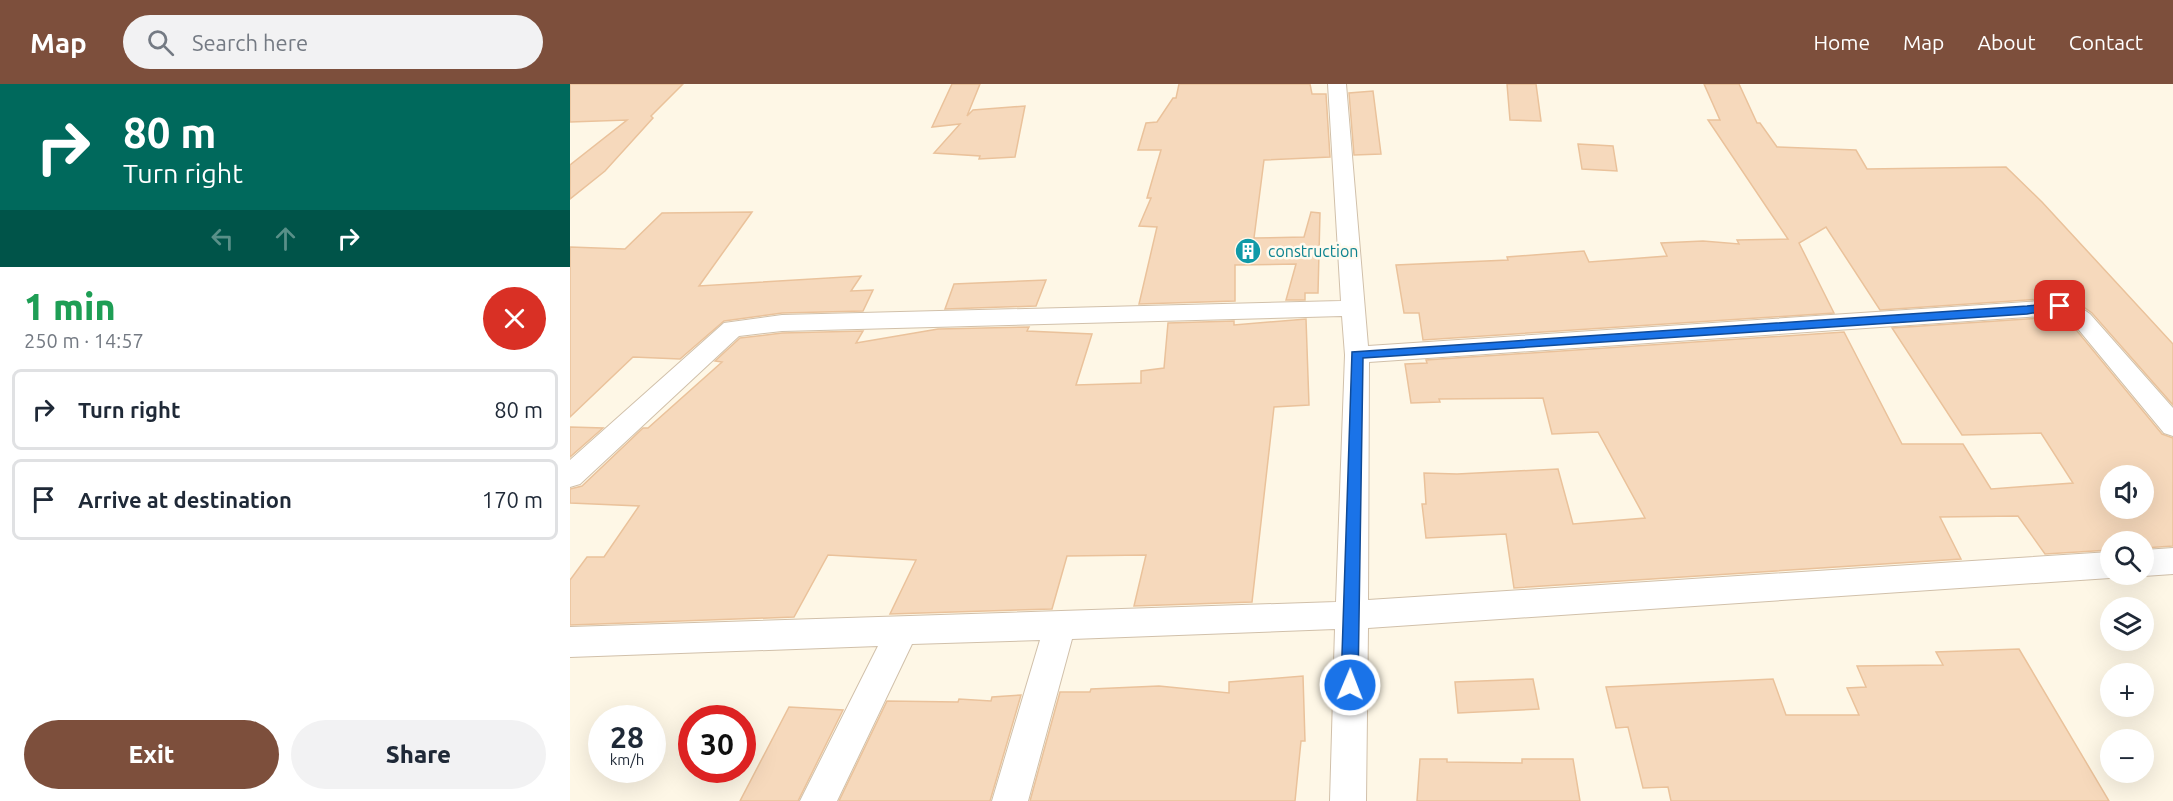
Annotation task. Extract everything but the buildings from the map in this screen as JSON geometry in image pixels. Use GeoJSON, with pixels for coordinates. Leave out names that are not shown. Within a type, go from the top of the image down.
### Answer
{"type":"FeatureCollection","features":[{"type":"Feature","properties":{"kind":"street"},"geometry":{"type":"LineString","coordinates":[[1337,84],[1357,355],[1348,801]]}},
{"type":"Feature","properties":{"kind":"street"},"geometry":{"type":"LineString","coordinates":[[1357,355],[2060,306],[2073,310],[2082,319],[2173,426]]}},
{"type":"Feature","properties":{"kind":"street"},"geometry":{"type":"LineString","coordinates":[[570,476],[732,329],[782,323],[1353,308]]}},
{"type":"Feature","properties":{"kind":"street"},"geometry":{"type":"LineString","coordinates":[[2154,562],[2173,561]]}},
{"type":"Feature","properties":{"kind":"street"},"geometry":{"type":"LineString","coordinates":[[570,642],[1350,615],[2100,566]]}},
{"type":"Feature","properties":{"kind":"street"},"geometry":{"type":"LineString","coordinates":[[1010,801],[1060,625]]}},
{"type":"Feature","properties":{"kind":"street"},"geometry":{"type":"LineString","coordinates":[[818,801],[903,630]]}},
{"type":"Feature","properties":{"kind":"place","name":"construction"},"geometry":{"type":"Point","coordinates":[1248,251]}},
{"type":"Feature","properties":{"kind":"route"},"geometry":{"type":"LineString","coordinates":[[1350,685],[1357,355],[2060,306]]}}]}
